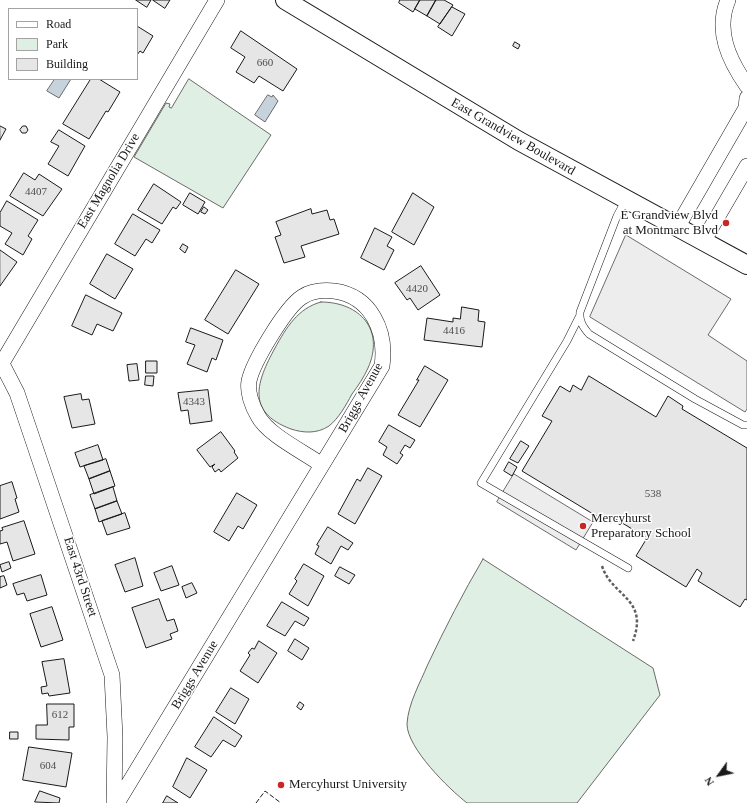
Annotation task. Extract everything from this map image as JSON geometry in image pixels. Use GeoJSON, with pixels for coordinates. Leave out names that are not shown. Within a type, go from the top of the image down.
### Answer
{"type":"FeatureCollection","features":[{"type":"Feature","properties":{"kind":"street","name":"East Magnolia Drive"},"geometry":{"type":"LineString","coordinates":[[1,361],[217,0]]}},
{"type":"Feature","properties":{"kind":"street","name":"East Grandview Boulevard"},"geometry":{"type":"LineString","coordinates":[[285,0],[513,138],[747,264]]}},
{"type":"Feature","properties":{"kind":"street"},"geometry":{"type":"LineString","coordinates":[[678,226],[746,108],[747,91],[724,40],[722,21],[728,0]]}},
{"type":"Feature","properties":{"kind":"street"},"geometry":{"type":"LineString","coordinates":[[704,240],[747,166]]}},
{"type":"Feature","properties":{"kind":"street","name":"Briggs Avenue"},"geometry":{"type":"LineString","coordinates":[[115,803],[322,465],[382,366],[384,355],[379,328],[368,308],[351,296],[328,290],[302,297],[291,308],[254,365],[249,382],[251,399],[262,422],[275,433],[322,465]]}},
{"type":"Feature","properties":{"kind":"street","name":"East 43rd Street"},"geometry":{"type":"LineString","coordinates":[[1,361],[17,393],[112,675],[115,737],[115,803]]}},
{"type":"Feature","properties":{"kind":"lane"},"geometry":{"type":"LineString","coordinates":[[626,199],[589,286],[580,317],[481,483],[628,568]]}},
{"type":"Feature","properties":{"kind":"lane"},"geometry":{"type":"LineString","coordinates":[[580,317],[584,328],[589,334],[695,399],[747,426]]}},
{"type":"Feature","properties":{"kind":"path"},"geometry":{"type":"LineString","coordinates":[[601,553],[604,571],[635,611],[638,627],[633,641]]}},
{"type":"Feature","properties":{"kind":"green space"},"geometry":{"type":"Polygon","coordinates":[[[189,79],[271,135],[223,208],[134,157],[166,103],[170,104],[169,107],[171,108],[189,79]]]}},
{"type":"Feature","properties":{"kind":"green space"},"geometry":{"type":"Polygon","coordinates":[[[321,302],[335,303],[347,307],[366,321],[371,330],[373,342],[372,354],[363,378],[333,423],[324,429],[315,432],[300,431],[291,429],[276,422],[267,414],[261,405],[259,394],[260,384],[263,372],[288,326],[299,314],[321,302]]]}},
{"type":"Feature","properties":{"kind":"green space"},"geometry":{"type":"Polygon","coordinates":[[[483,559],[653,668],[660,695],[577,803],[467,803],[430,767],[421,756],[409,734],[407,724],[408,716],[415,694],[448,624],[483,559]]]}},
{"type":"Feature","properties":{"kind":"shaded area"},"geometry":{"type":"Polygon","coordinates":[[[54,80],[70,80],[59,98],[47,91],[54,80]]]}},
{"type":"Feature","properties":{"kind":"shaded area"},"geometry":{"type":"Polygon","coordinates":[[[268,95],[272,97],[273,95],[278,101],[265,122],[255,115],[268,95]]]}},
{"type":"Feature","properties":{"kind":"shaded area"},"geometry":{"type":"Polygon","coordinates":[[[626,235],[731,299],[708,335],[747,361],[747,409],[745,412],[590,317],[626,235]]]}},
{"type":"Feature","properties":{"kind":"shaded area"},"geometry":{"type":"Polygon","coordinates":[[[514,474],[593,522],[576,550],[497,502],[514,474]]]}},
{"type":"Feature","properties":{"kind":"building"},"geometry":{"type":"Polygon","coordinates":[[[136,0],[151,0],[147,7],[136,0]]]}},
{"type":"Feature","properties":{"kind":"building"},"geometry":{"type":"Polygon","coordinates":[[[153,0],[170,0],[165,8],[153,0]]]}},
{"type":"Feature","properties":{"kind":"building"},"geometry":{"type":"Polygon","coordinates":[[[400,0],[420,0],[413,12],[399,3],[400,0]]]}},
{"type":"Feature","properties":{"kind":"building"},"geometry":{"type":"Polygon","coordinates":[[[420,0],[436,0],[427,16],[415,9],[420,0]]]}},
{"type":"Feature","properties":{"kind":"building"},"geometry":{"type":"Polygon","coordinates":[[[436,0],[444,0],[453,5],[440,24],[427,16],[436,0]]]}},
{"type":"Feature","properties":{"kind":"building"},"geometry":{"type":"Polygon","coordinates":[[[452,7],[465,14],[452,36],[438,27],[452,7]]]}},
{"type":"Feature","properties":{"kind":"building"},"geometry":{"type":"Polygon","coordinates":[[[138,27],[153,36],[143,53],[140,51],[138,54],[138,27]]]}},
{"type":"Feature","properties":{"kind":"building"},"geometry":{"type":"Polygon","coordinates":[[[241,31],[297,69],[283,91],[259,76],[254,83],[236,72],[245,57],[231,48],[241,31]]]}},
{"type":"Feature","properties":{"kind":"building"},"geometry":{"type":"Polygon","coordinates":[[[515,42],[520,45],[518,49],[513,46],[515,42]]]}},
{"type":"Feature","properties":{"kind":"building"},"geometry":{"type":"Polygon","coordinates":[[[90,80],[101,80],[120,92],[108,112],[106,111],[89,139],[63,124],[90,80]]]}},
{"type":"Feature","properties":{"kind":"building"},"geometry":{"type":"Polygon","coordinates":[[[0,126],[6,129],[0,140],[0,126]]]}},
{"type":"Feature","properties":{"kind":"building"},"geometry":{"type":"Polygon","coordinates":[[[23,126],[26,126],[28,130],[26,133],[22,133],[20,130],[23,126]]]}},
{"type":"Feature","properties":{"kind":"building"},"geometry":{"type":"Polygon","coordinates":[[[59,130],[85,146],[68,176],[48,164],[59,146],[51,142],[59,130]]]}},
{"type":"Feature","properties":{"kind":"building"},"geometry":{"type":"Polygon","coordinates":[[[24,173],[35,180],[39,174],[62,189],[43,216],[10,196],[24,173]]]}},
{"type":"Feature","properties":{"kind":"building"},"geometry":{"type":"Polygon","coordinates":[[[154,184],[181,202],[176,209],[173,207],[162,224],[138,210],[154,184]]]}},
{"type":"Feature","properties":{"kind":"building"},"geometry":{"type":"Polygon","coordinates":[[[190,193],[205,202],[198,214],[183,205],[190,193]]]}},
{"type":"Feature","properties":{"kind":"building"},"geometry":{"type":"Polygon","coordinates":[[[413,193],[434,207],[414,245],[392,232],[413,193]]]}},
{"type":"Feature","properties":{"kind":"building"},"geometry":{"type":"Polygon","coordinates":[[[7,201],[38,220],[28,236],[32,239],[23,255],[5,244],[12,233],[0,226],[0,213],[7,201]]]}},
{"type":"Feature","properties":{"kind":"building"},"geometry":{"type":"Polygon","coordinates":[[[204,207],[208,210],[205,214],[201,212],[204,207]]]}},
{"type":"Feature","properties":{"kind":"building"},"geometry":{"type":"Polygon","coordinates":[[[311,209],[312,214],[327,210],[330,220],[334,219],[339,234],[301,246],[305,257],[284,263],[275,237],[281,235],[276,222],[311,209]]]}},
{"type":"Feature","properties":{"kind":"building"},"geometry":{"type":"Polygon","coordinates":[[[133,214],[160,230],[152,243],[146,239],[135,256],[115,244],[133,214]]]}},
{"type":"Feature","properties":{"kind":"building"},"geometry":{"type":"Polygon","coordinates":[[[375,228],[392,237],[387,246],[394,250],[384,270],[361,258],[375,228]]]}},
{"type":"Feature","properties":{"kind":"building"},"geometry":{"type":"Polygon","coordinates":[[[183,244],[188,247],[185,253],[180,249],[183,244]]]}},
{"type":"Feature","properties":{"kind":"building"},"geometry":{"type":"Polygon","coordinates":[[[0,250],[17,262],[0,286],[0,250]]]}},
{"type":"Feature","properties":{"kind":"building"},"geometry":{"type":"Polygon","coordinates":[[[107,254],[133,269],[115,299],[90,284],[107,254]]]}},
{"type":"Feature","properties":{"kind":"building"},"geometry":{"type":"Polygon","coordinates":[[[421,266],[440,295],[418,310],[410,298],[407,300],[395,283],[421,266]]]}},
{"type":"Feature","properties":{"kind":"building"},"geometry":{"type":"Polygon","coordinates":[[[236,270],[259,284],[228,334],[205,320],[236,270]]]}},
{"type":"Feature","properties":{"kind":"building"},"geometry":{"type":"Polygon","coordinates":[[[86,295],[122,313],[113,331],[97,324],[92,335],[72,326],[86,295]]]}},
{"type":"Feature","properties":{"kind":"building"},"geometry":{"type":"Polygon","coordinates":[[[462,307],[479,310],[478,321],[485,322],[482,347],[424,340],[427,318],[453,322],[453,318],[460,319],[462,307]]]}},
{"type":"Feature","properties":{"kind":"building"},"geometry":{"type":"Polygon","coordinates":[[[191,328],[223,340],[216,360],[212,358],[207,372],[187,364],[195,345],[186,342],[191,328]]]}},
{"type":"Feature","properties":{"kind":"building"},"geometry":{"type":"Polygon","coordinates":[[[146,361],[157,361],[157,373],[146,373],[146,361]]]}},
{"type":"Feature","properties":{"kind":"building"},"geometry":{"type":"Polygon","coordinates":[[[137,364],[139,380],[129,381],[127,365],[137,364]]]}},
{"type":"Feature","properties":{"kind":"building"},"geometry":{"type":"Polygon","coordinates":[[[425,366],[448,380],[420,427],[398,415],[419,380],[417,380],[425,366]]]}},
{"type":"Feature","properties":{"kind":"building"},"geometry":{"type":"Polygon","coordinates":[[[146,376],[154,376],[153,386],[145,385],[146,376]]]}},
{"type":"Feature","properties":{"kind":"building"},"geometry":{"type":"Polygon","coordinates":[[[589,376],[656,417],[668,396],[683,406],[682,409],[747,448],[747,600],[745,599],[740,607],[698,581],[702,573],[697,569],[686,587],[636,556],[647,538],[614,518],[611,523],[598,517],[522,471],[552,421],[542,416],[560,386],[570,392],[573,385],[581,390],[589,376]]]}},
{"type":"Feature","properties":{"kind":"building"},"geometry":{"type":"Polygon","coordinates":[[[208,390],[212,421],[190,424],[188,410],[181,411],[178,393],[208,390]]]}},
{"type":"Feature","properties":{"kind":"building"},"geometry":{"type":"Polygon","coordinates":[[[81,394],[82,400],[89,399],[95,424],[72,428],[64,397],[81,394]]]}},
{"type":"Feature","properties":{"kind":"building"},"geometry":{"type":"Polygon","coordinates":[[[389,425],[415,440],[410,448],[405,445],[400,453],[403,455],[397,464],[383,455],[387,447],[379,442],[389,425]]]}},
{"type":"Feature","properties":{"kind":"building"},"geometry":{"type":"Polygon","coordinates":[[[221,432],[235,451],[234,452],[238,458],[221,472],[219,469],[215,472],[212,467],[215,464],[210,467],[197,450],[221,432]]]}},
{"type":"Feature","properties":{"kind":"building"},"geometry":{"type":"Polygon","coordinates":[[[521,441],[529,446],[518,463],[510,459],[521,441]]]}},
{"type":"Feature","properties":{"kind":"building"},"geometry":{"type":"Polygon","coordinates":[[[98,445],[103,460],[80,467],[75,453],[98,445]]]}},
{"type":"Feature","properties":{"kind":"building"},"geometry":{"type":"Polygon","coordinates":[[[106,459],[110,471],[89,479],[84,466],[106,459]]]}},
{"type":"Feature","properties":{"kind":"building"},"geometry":{"type":"Polygon","coordinates":[[[509,462],[517,467],[512,476],[504,471],[509,462]]]}},
{"type":"Feature","properties":{"kind":"building"},"geometry":{"type":"Polygon","coordinates":[[[368,468],[382,476],[355,524],[338,514],[357,479],[360,481],[368,468]]]}},
{"type":"Feature","properties":{"kind":"building"},"geometry":{"type":"Polygon","coordinates":[[[110,471],[115,486],[94,494],[89,479],[110,471]]]}},
{"type":"Feature","properties":{"kind":"building"},"geometry":{"type":"Polygon","coordinates":[[[12,482],[17,498],[15,499],[19,512],[0,519],[0,486],[12,482]]]}},
{"type":"Feature","properties":{"kind":"building"},"geometry":{"type":"Polygon","coordinates":[[[113,487],[117,501],[95,509],[90,495],[113,487]]]}},
{"type":"Feature","properties":{"kind":"building"},"geometry":{"type":"Polygon","coordinates":[[[237,493],[257,505],[243,529],[238,526],[229,541],[214,532],[237,493]]]}},
{"type":"Feature","properties":{"kind":"building"},"geometry":{"type":"Polygon","coordinates":[[[117,501],[122,514],[99,522],[95,509],[117,501]]]}},
{"type":"Feature","properties":{"kind":"building"},"geometry":{"type":"Polygon","coordinates":[[[125,513],[130,528],[107,535],[102,521],[125,513]]]}},
{"type":"Feature","properties":{"kind":"building"},"geometry":{"type":"Polygon","coordinates":[[[24,521],[35,554],[13,561],[7,542],[0,544],[0,531],[3,530],[2,528],[24,521]]]}},
{"type":"Feature","properties":{"kind":"building"},"geometry":{"type":"Polygon","coordinates":[[[328,527],[353,543],[348,550],[341,546],[331,564],[315,554],[319,546],[317,545],[328,527]]]}},
{"type":"Feature","properties":{"kind":"building"},"geometry":{"type":"Polygon","coordinates":[[[135,558],[143,586],[125,592],[115,565],[135,558]]]}},
{"type":"Feature","properties":{"kind":"building"},"geometry":{"type":"Polygon","coordinates":[[[9,562],[11,568],[2,572],[0,565],[9,562]]]}},
{"type":"Feature","properties":{"kind":"building"},"geometry":{"type":"Polygon","coordinates":[[[304,564],[324,576],[308,606],[289,594],[297,581],[295,579],[304,564]]]}},
{"type":"Feature","properties":{"kind":"building"},"geometry":{"type":"Polygon","coordinates":[[[172,566],[179,585],[161,591],[154,573],[172,566]]]}},
{"type":"Feature","properties":{"kind":"building"},"geometry":{"type":"Polygon","coordinates":[[[340,567],[355,575],[349,584],[335,576],[340,567]]]}},
{"type":"Feature","properties":{"kind":"building"},"geometry":{"type":"Polygon","coordinates":[[[41,575],[47,595],[27,601],[24,593],[17,595],[13,584],[41,575]]]}},
{"type":"Feature","properties":{"kind":"building"},"geometry":{"type":"Polygon","coordinates":[[[4,576],[7,585],[0,588],[0,577],[4,576]]]}},
{"type":"Feature","properties":{"kind":"building"},"geometry":{"type":"Polygon","coordinates":[[[192,583],[197,593],[186,598],[182,587],[192,583]]]}},
{"type":"Feature","properties":{"kind":"building"},"geometry":{"type":"Polygon","coordinates":[[[159,599],[167,621],[174,619],[178,631],[170,634],[172,639],[146,648],[132,608],[159,599]]]}},
{"type":"Feature","properties":{"kind":"building"},"geometry":{"type":"Polygon","coordinates":[[[282,602],[309,618],[304,626],[295,621],[285,636],[267,626],[282,602]]]}},
{"type":"Feature","properties":{"kind":"building"},"geometry":{"type":"Polygon","coordinates":[[[52,607],[63,640],[41,647],[30,614],[52,607]]]}},
{"type":"Feature","properties":{"kind":"building"},"geometry":{"type":"Polygon","coordinates":[[[295,639],[309,648],[302,660],[288,651],[295,639]]]}},
{"type":"Feature","properties":{"kind":"building"},"geometry":{"type":"Polygon","coordinates":[[[259,641],[277,653],[258,683],[240,671],[250,655],[248,653],[252,648],[254,649],[259,641]]]}},
{"type":"Feature","properties":{"kind":"building"},"geometry":{"type":"Polygon","coordinates":[[[64,659],[70,693],[49,696],[48,693],[42,694],[41,687],[47,686],[42,662],[64,659]]]}},
{"type":"Feature","properties":{"kind":"building"},"geometry":{"type":"Polygon","coordinates":[[[231,688],[249,699],[235,724],[216,712],[231,688]]]}},
{"type":"Feature","properties":{"kind":"building"},"geometry":{"type":"Polygon","coordinates":[[[300,702],[304,705],[301,710],[297,707],[300,702]]]}},
{"type":"Feature","properties":{"kind":"building"},"geometry":{"type":"Polygon","coordinates":[[[47,704],[74,704],[74,727],[69,727],[69,740],[36,739],[36,725],[47,725],[47,704]]]}},
{"type":"Feature","properties":{"kind":"building"},"geometry":{"type":"Polygon","coordinates":[[[214,717],[242,736],[235,747],[223,740],[211,757],[195,747],[214,717]]]}},
{"type":"Feature","properties":{"kind":"building"},"geometry":{"type":"Polygon","coordinates":[[[10,732],[18,732],[18,739],[10,739],[10,732]]]}},
{"type":"Feature","properties":{"kind":"building"},"geometry":{"type":"Polygon","coordinates":[[[29,747],[72,753],[66,787],[23,780],[29,747]]]}},
{"type":"Feature","properties":{"kind":"building"},"geometry":{"type":"Polygon","coordinates":[[[187,758],[207,770],[190,798],[173,787],[187,758]]]}},
{"type":"Feature","properties":{"kind":"building"},"geometry":{"type":"Polygon","coordinates":[[[40,791],[60,798],[59,803],[35,802],[40,791]]]}},
{"type":"Feature","properties":{"kind":"building"},"geometry":{"type":"Polygon","coordinates":[[[167,796],[178,803],[163,803],[167,796]]]}},
{"type":"Feature","properties":{"kind":"fence"},"geometry":{"type":"LineString","coordinates":[[256,803],[265,791],[281,803]]}},
{"type":"Feature","properties":{"kind":"place","name":"E Grandview Blvd at Montmarc Blvd"},"geometry":{"type":"Point","coordinates":[726,223]}},
{"type":"Feature","properties":{"kind":"place","name":"Mercyhurst Preparatory School"},"geometry":{"type":"Point","coordinates":[583,526]}},
{"type":"Feature","properties":{"kind":"place","name":"Mercyhurst University"},"geometry":{"type":"Point","coordinates":[281,785]}}]}
